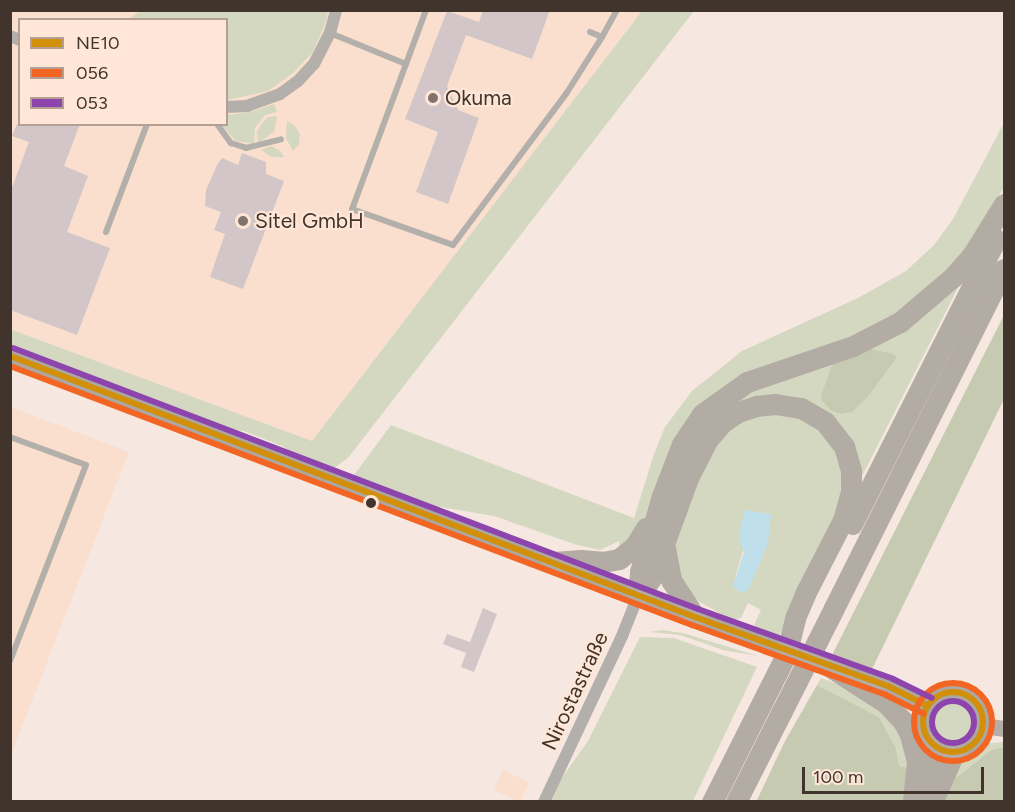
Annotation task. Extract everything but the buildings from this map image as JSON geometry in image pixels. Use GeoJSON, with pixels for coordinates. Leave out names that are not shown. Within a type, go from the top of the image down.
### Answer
{"type":"FeatureCollection","features":[{"type":"Feature","properties":{"kind":"highway"},"geometry":{"type":"LineString","coordinates":[[638,596],[640,572],[662,496],[682,444],[708,409],[747,382],[854,346],[900,322],[954,276],[973,254],[1005,204]]}},
{"type":"Feature","properties":{"kind":"highway"},"geometry":{"type":"LineString","coordinates":[[736,801],[823,604],[1005,222]]}},
{"type":"Feature","properties":{"kind":"highway"},"geometry":{"type":"LineString","coordinates":[[749,801],[777,711],[786,655],[823,604],[886,503],[1005,269]]}},
{"type":"Feature","properties":{"kind":"highway"},"geometry":{"type":"LineString","coordinates":[[638,596],[652,577],[696,458],[718,427],[738,412],[756,405],[782,404],[801,408],[820,419],[837,435],[848,457],[852,477],[849,501],[823,604]]}},
{"type":"Feature","properties":{"kind":"highway"},"geometry":{"type":"LineString","coordinates":[[553,562],[581,560],[602,562],[624,556],[641,538],[662,496]]}},
{"type":"Feature","properties":{"kind":"highway"},"geometry":{"type":"LineString","coordinates":[[665,542],[671,580],[695,617]]}},
{"type":"Feature","properties":{"kind":"highway"},"geometry":{"type":"LineString","coordinates":[[827,664],[886,703],[903,721],[910,735],[917,761],[915,801]]}},
{"type":"Feature","properties":{"kind":"highway"},"geometry":{"type":"LineString","coordinates":[[712,801],[777,711]]}},
{"type":"Feature","properties":{"kind":"highway"},"geometry":{"type":"LineString","coordinates":[[915,801],[930,763],[932,742]]}},
{"type":"Feature","properties":{"kind":"highway"},"geometry":{"type":"LineString","coordinates":[[932,801],[954,752]]}},
{"type":"Feature","properties":{"kind":"main road"},"geometry":{"type":"LineString","coordinates":[[10,356],[638,596],[901,691],[928,706]]}},
{"type":"Feature","properties":{"kind":"main road"},"geometry":{"type":"LineString","coordinates":[[948,692],[966,695],[980,708],[983,726],[975,742],[969,747],[954,752],[938,747],[932,742],[923,722],[928,706],[939,695],[948,692]]}},
{"type":"Feature","properties":{"kind":"main road"},"geometry":{"type":"LineString","coordinates":[[983,726],[1005,729]]}},
{"type":"Feature","properties":{"kind":"street"},"geometry":{"type":"LineString","coordinates":[[228,107],[247,106],[280,94],[314,64],[330,33],[336,10]]}},
{"type":"Feature","properties":{"kind":"street","name":"Nirostastraße"},"geometry":{"type":"LineString","coordinates":[[544,801],[622,636],[638,596]]}},
{"type":"Feature","properties":{"kind":"lane"},"geometry":{"type":"LineString","coordinates":[[426,10],[352,209],[453,245],[566,94],[617,10]]}},
{"type":"Feature","properties":{"kind":"lane"},"geometry":{"type":"LineString","coordinates":[[590,32],[602,37]]}},
{"type":"Feature","properties":{"kind":"lane"},"geometry":{"type":"LineString","coordinates":[[330,33],[406,64]]}},
{"type":"Feature","properties":{"kind":"lane"},"geometry":{"type":"LineString","coordinates":[[106,232],[146,126]]}},
{"type":"Feature","properties":{"kind":"lane"},"geometry":{"type":"LineString","coordinates":[[218,126],[231,143],[246,148],[281,139]]}},
{"type":"Feature","properties":{"kind":"lane"},"geometry":{"type":"LineString","coordinates":[[10,437],[86,465],[10,661]]}},
{"type":"Feature","properties":{"kind":"shaded area"},"geometry":{"type":"Polygon","coordinates":[[[10,11],[642,11],[312,441],[11,329],[10,11]]]}},
{"type":"Feature","properties":{"kind":"shaded area"},"geometry":{"type":"Polygon","coordinates":[[[11,407],[129,452],[11,755],[11,407]]]}},
{"type":"Feature","properties":{"kind":"shaded area"},"geometry":{"type":"Polygon","coordinates":[[[503,770],[529,782],[520,802],[494,790],[503,770]]]}},
{"type":"Feature","properties":{"kind":"green space"},"geometry":{"type":"Polygon","coordinates":[[[140,10],[328,11],[326,22],[313,52],[293,73],[268,91],[228,100],[228,18],[130,18],[140,10]]]}},
{"type":"Feature","properties":{"kind":"green space"},"geometry":{"type":"Polygon","coordinates":[[[642,11],[694,11],[348,458],[333,469],[313,464],[282,446],[244,431],[222,429],[11,347],[10,329],[312,441],[642,11]]]}},
{"type":"Feature","properties":{"kind":"green space"},"geometry":{"type":"Polygon","coordinates":[[[274,104],[277,112],[265,115],[255,128],[254,144],[236,141],[222,126],[228,126],[228,115],[250,112],[274,104]]]}},
{"type":"Feature","properties":{"kind":"green space"},"geometry":{"type":"Polygon","coordinates":[[[277,116],[274,132],[258,143],[257,132],[261,124],[268,117],[277,116]]]}},
{"type":"Feature","properties":{"kind":"green space"},"geometry":{"type":"Polygon","coordinates":[[[287,121],[294,125],[300,134],[299,144],[293,151],[286,138],[287,121]]]}},
{"type":"Feature","properties":{"kind":"green space"},"geometry":{"type":"Polygon","coordinates":[[[1004,123],[1004,187],[972,241],[939,280],[904,309],[874,328],[755,370],[641,530],[620,552],[619,541],[600,550],[577,545],[494,516],[429,505],[354,475],[391,425],[634,518],[665,427],[692,391],[742,351],[858,298],[906,271],[934,245],[953,219],[1004,123]]]}},
{"type":"Feature","properties":{"kind":"green space"},"geometry":{"type":"Polygon","coordinates":[[[271,146],[280,151],[284,157],[271,157],[261,150],[271,146]]]}},
{"type":"Feature","properties":{"kind":"green space"},"geometry":{"type":"Polygon","coordinates":[[[965,274],[856,488],[816,411],[730,413],[737,396],[835,356],[821,395],[891,353],[866,348],[965,274]]]}},
{"type":"Feature","properties":{"kind":"green space"},"geometry":{"type":"Polygon","coordinates":[[[1004,315],[1004,399],[871,671],[831,657],[1004,315]]]}},
{"type":"Feature","properties":{"kind":"green space"},"geometry":{"type":"Polygon","coordinates":[[[866,348],[891,353],[897,357],[869,395],[852,412],[841,414],[832,411],[822,401],[821,395],[835,356],[866,348]]]}},
{"type":"Feature","properties":{"kind":"green space"},"geometry":{"type":"Polygon","coordinates":[[[765,412],[804,419],[824,432],[836,450],[842,469],[839,510],[778,638],[760,631],[754,625],[761,610],[748,603],[741,618],[732,620],[689,596],[673,570],[675,536],[714,442],[741,418],[765,412]],[[744,548],[735,577],[757,569],[761,554],[744,548]]]}},
{"type":"Feature","properties":{"kind":"green space"},"geometry":{"type":"Polygon","coordinates":[[[661,630],[683,633],[758,656],[723,650],[680,635],[650,632],[661,630]]]}},
{"type":"Feature","properties":{"kind":"green space"},"geometry":{"type":"Polygon","coordinates":[[[640,637],[674,638],[757,667],[693,801],[551,802],[561,779],[588,741],[640,637]]]}},
{"type":"Feature","properties":{"kind":"green space"},"geometry":{"type":"Polygon","coordinates":[[[821,678],[840,685],[891,715],[912,769],[899,766],[896,748],[879,717],[817,685],[821,678]]]}},
{"type":"Feature","properties":{"kind":"green space"},"geometry":{"type":"Polygon","coordinates":[[[817,685],[879,717],[896,748],[899,766],[912,769],[908,801],[756,802],[785,741],[817,685]]]}},
{"type":"Feature","properties":{"kind":"green space"},"geometry":{"type":"Polygon","coordinates":[[[954,701],[969,707],[975,722],[969,737],[954,743],[939,737],[933,722],[939,707],[954,701]]]}},
{"type":"Feature","properties":{"kind":"green space"},"geometry":{"type":"Polygon","coordinates":[[[1004,742],[1004,747],[992,751],[957,777],[951,776],[962,755],[981,744],[1004,742]]]}},
{"type":"Feature","properties":{"kind":"green space"},"geometry":{"type":"Polygon","coordinates":[[[1004,747],[1004,801],[940,802],[951,776],[957,777],[992,750],[1004,747]]]}},
{"type":"Feature","properties":{"kind":"water"},"geometry":{"type":"Polygon","coordinates":[[[744,510],[771,514],[768,543],[751,584],[747,591],[741,593],[733,586],[744,552],[739,538],[744,510]]]}},
{"type":"Feature","properties":{"kind":"transit line","name":"053"},"geometry":{"type":"LineString","coordinates":[[13,348],[698,609],[893,679],[932,698]]}},
{"type":"Feature","properties":{"kind":"transit line","name":"NE10"},"geometry":{"type":"LineString","coordinates":[[10,356],[695,617],[890,687],[928,706]]}},
{"type":"Feature","properties":{"kind":"transit line","name":"056"},"geometry":{"type":"LineString","coordinates":[[10,366],[692,625],[886,695],[924,714]]}},
{"type":"Feature","properties":{"kind":"transit line","name":"056"},"geometry":{"type":"LineString","coordinates":[[953,683],[968,686],[980,695],[989,707],[992,722],[989,737],[980,749],[968,758],[953,761],[938,758],[926,749],[917,737],[914,722],[917,707],[926,695],[938,686],[953,683]]}},
{"type":"Feature","properties":{"kind":"transit line","name":"NE10"},"geometry":{"type":"LineString","coordinates":[[953,692],[974,701],[983,722],[974,743],[953,752],[932,743],[923,722],[932,701],[953,692]]}},
{"type":"Feature","properties":{"kind":"transit line","name":"053"},"geometry":{"type":"LineString","coordinates":[[953,701],[968,707],[974,722],[968,737],[953,743],[938,737],[932,722],[938,707],[953,701]]}},
{"type":"Feature","properties":{"kind":"place","name":"Okuma"},"geometry":{"type":"Point","coordinates":[433,98]}},
{"type":"Feature","properties":{"kind":"place","name":"Sitel GmbH"},"geometry":{"type":"Point","coordinates":[243,221]}}]}
